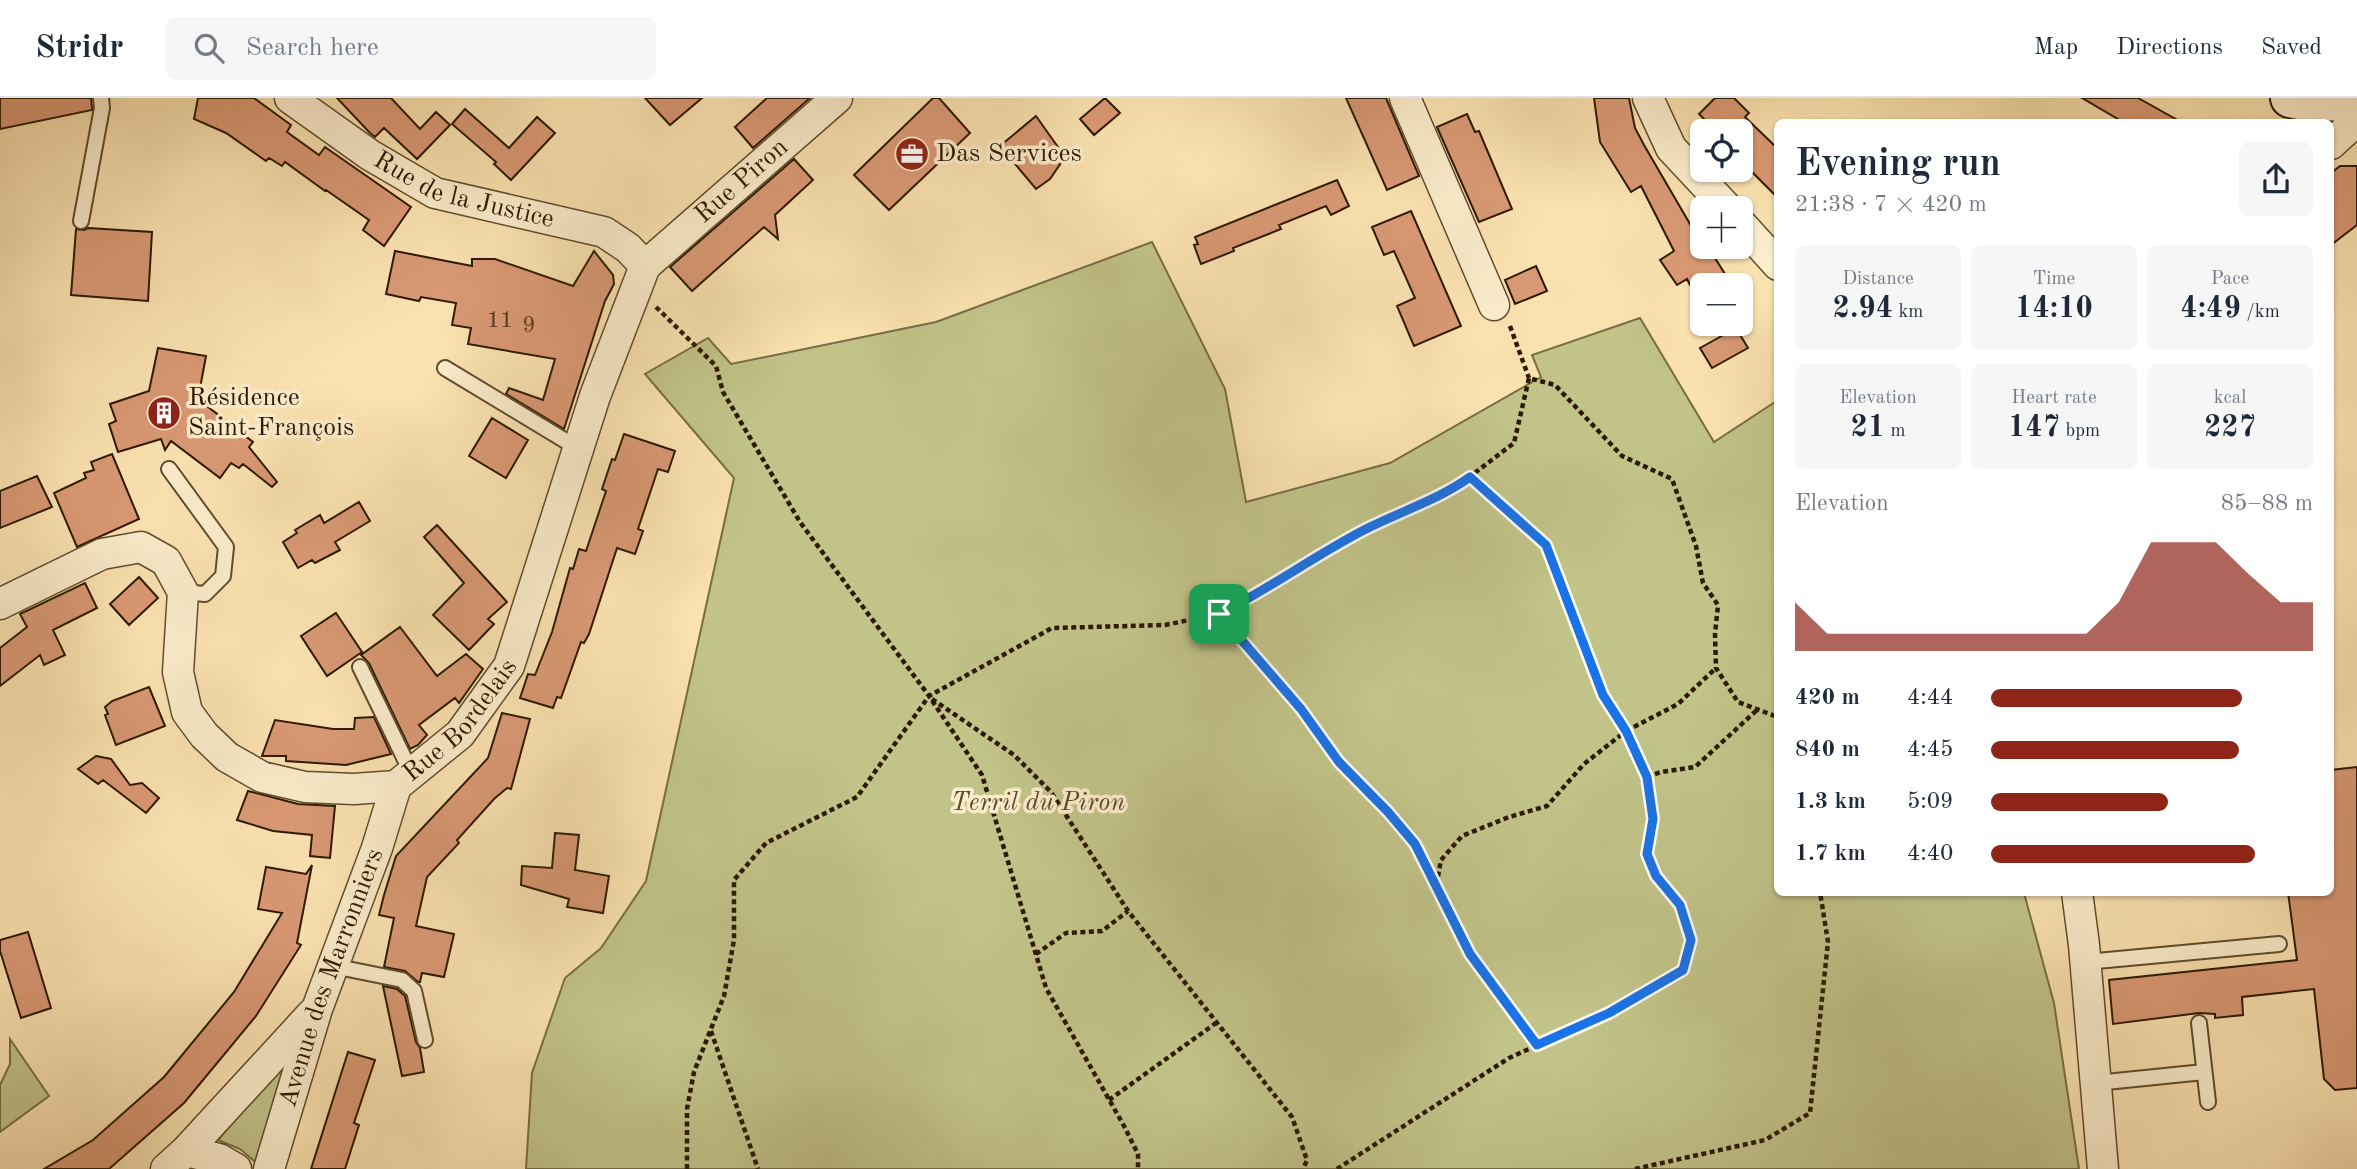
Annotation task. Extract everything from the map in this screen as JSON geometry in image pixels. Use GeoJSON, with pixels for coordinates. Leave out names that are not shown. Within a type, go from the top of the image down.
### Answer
{"type":"FeatureCollection","features":[{"type":"Feature","properties":{"kind":"street","name":"Rue de la Justice"},"geometry":{"type":"LineString","coordinates":[[290,98],[370,155],[435,193],[604,232],[628,248],[640,276]]}},
{"type":"Feature","properties":{"kind":"street","name":"Rue Piron"},"geometry":{"type":"LineString","coordinates":[[640,276],[837,98]]}},
{"type":"Feature","properties":{"kind":"street"},"geometry":{"type":"LineString","coordinates":[[1405,98],[1494,305]]}},
{"type":"Feature","properties":{"kind":"street"},"geometry":{"type":"LineString","coordinates":[[1648,98],[1671,148],[1716,196]]}},
{"type":"Feature","properties":{"kind":"street"},"geometry":{"type":"LineString","coordinates":[[2290,98],[2305,101],[2357,102]]}},
{"type":"Feature","properties":{"kind":"street"},"geometry":{"type":"LineString","coordinates":[[2334,141],[2357,120]]}},
{"type":"Feature","properties":{"kind":"street"},"geometry":{"type":"LineString","coordinates":[[1753,237],[1774,261]]}},
{"type":"Feature","properties":{"kind":"street","name":"Rue Bordelais"},"geometry":{"type":"LineString","coordinates":[[183,592],[177,672],[187,712],[204,735],[227,757],[262,777],[305,787],[354,789],[404,780],[460,734],[509,666],[595,396],[640,276]]}},
{"type":"Feature","properties":{"kind":"street"},"geometry":{"type":"LineString","coordinates":[[0,604],[102,554],[141,547],[166,561],[183,592]]}},
{"type":"Feature","properties":{"kind":"street","name":"Avenue des Marronniers"},"geometry":{"type":"LineString","coordinates":[[269,1169],[317,1009],[404,780]]}},
{"type":"Feature","properties":{"kind":"street"},"geometry":{"type":"LineString","coordinates":[[2077,896],[2103,1169]]}},
{"type":"Feature","properties":{"kind":"street"},"geometry":{"type":"LineString","coordinates":[[176,1160],[317,1009]]}},
{"type":"Feature","properties":{"kind":"street"},"geometry":{"type":"LineString","coordinates":[[176,1160],[219,1159],[236,1169]]}},
{"type":"Feature","properties":{"kind":"lane"},"geometry":{"type":"LineString","coordinates":[[81,221],[102,108],[101,98]]}},
{"type":"Feature","properties":{"kind":"lane"},"geometry":{"type":"LineString","coordinates":[[445,368],[579,449]]}},
{"type":"Feature","properties":{"kind":"lane"},"geometry":{"type":"LineString","coordinates":[[169,469],[226,547],[223,576],[205,594],[183,592]]}},
{"type":"Feature","properties":{"kind":"lane"},"geometry":{"type":"LineString","coordinates":[[360,667],[404,780]]}},
{"type":"Feature","properties":{"kind":"lane"},"geometry":{"type":"LineString","coordinates":[[2085,962],[2279,944]]}},
{"type":"Feature","properties":{"kind":"lane"},"geometry":{"type":"LineString","coordinates":[[333,966],[402,980],[414,991],[425,1040]]}},
{"type":"Feature","properties":{"kind":"lane"},"geometry":{"type":"LineString","coordinates":[[2199,1023],[2207,1102]]}},
{"type":"Feature","properties":{"kind":"lane"},"geometry":{"type":"LineString","coordinates":[[2096,1083],[2204,1072]]}},
{"type":"Feature","properties":{"kind":"path"},"geometry":{"type":"LineString","coordinates":[[640,276],[716,366],[723,392],[800,522],[929,696],[982,775],[1046,988],[1138,1154],[1138,1169]]}},
{"type":"Feature","properties":{"kind":"path"},"geometry":{"type":"LineString","coordinates":[[687,1169],[687,1108],[694,1072],[724,996],[734,940],[734,880],[766,843],[857,797],[929,696],[1052,628],[1165,625],[1219,614],[1248,600],[1288,573],[1365,529],[1455,488],[1470,477],[1514,443],[1529,378],[1508,323],[1494,305]]}},
{"type":"Feature","properties":{"kind":"path"},"geometry":{"type":"LineString","coordinates":[[1529,378],[1555,385],[1622,456],[1672,480],[1696,545],[1703,583],[1718,605],[1716,668],[1738,702],[1774,716]]}},
{"type":"Feature","properties":{"kind":"path"},"geometry":{"type":"LineString","coordinates":[[1337,1169],[1509,1058],[1609,1013],[1683,970],[1691,940],[1680,905],[1656,876],[1647,854],[1653,819],[1647,777],[1626,731],[1603,695],[1546,545],[1470,477]]}},
{"type":"Feature","properties":{"kind":"path"},"geometry":{"type":"LineString","coordinates":[[1219,614],[1301,709],[1339,762],[1415,844],[1470,954],[1537,1045]]}},
{"type":"Feature","properties":{"kind":"path"},"geometry":{"type":"LineString","coordinates":[[1436,887],[1441,860],[1462,836],[1509,817],[1547,806],[1584,764],[1626,731],[1678,704],[1716,668]]}},
{"type":"Feature","properties":{"kind":"path"},"geometry":{"type":"LineString","coordinates":[[929,696],[1014,755],[1051,792],[1128,911],[1292,1118],[1307,1160],[1303,1169]]}},
{"type":"Feature","properties":{"kind":"path"},"geometry":{"type":"LineString","coordinates":[[1647,777],[1695,767],[1757,710]]}},
{"type":"Feature","properties":{"kind":"path"},"geometry":{"type":"LineString","coordinates":[[1635,1169],[1765,1140],[1810,1113],[1828,942],[1821,896]]}},
{"type":"Feature","properties":{"kind":"path"},"geometry":{"type":"LineString","coordinates":[[1036,954],[1066,933],[1102,932],[1128,911]]}},
{"type":"Feature","properties":{"kind":"path"},"geometry":{"type":"LineString","coordinates":[[1109,1100],[1216,1023]]}},
{"type":"Feature","properties":{"kind":"path"},"geometry":{"type":"LineString","coordinates":[[710,1030],[758,1169]]}},
{"type":"Feature","properties":{"kind":"green space","name":"Terril du Piron"},"geometry":{"type":"Polygon","coordinates":[[[1152,242],[1225,389],[1246,502],[1390,463],[1541,377],[1532,355],[1640,318],[1714,442],[1774,403],[1774,896],[2025,896],[2054,1003],[2079,1169],[526,1169],[532,1073],[565,978],[601,948],[646,881],[734,478],[645,374],[708,338],[731,364],[936,322],[1152,242]]]}},
{"type":"Feature","properties":{"kind":"green space"},"geometry":{"type":"Polygon","coordinates":[[[10,1039],[49,1096],[0,1132],[0,1085],[10,1064],[10,1039]]]}},
{"type":"Feature","properties":{"kind":"green space"},"geometry":{"type":"Polygon","coordinates":[[[286,1060],[293,1063],[260,1166],[240,1149],[218,1140],[286,1060]]]}},
{"type":"Feature","properties":{"kind":"building"},"geometry":{"type":"Polygon","coordinates":[[[0,98],[91,98],[92,110],[0,129],[0,98]]]}},
{"type":"Feature","properties":{"kind":"building"},"geometry":{"type":"Polygon","coordinates":[[[198,98],[254,98],[291,125],[287,132],[319,155],[325,147],[411,207],[384,246],[363,230],[369,220],[285,162],[282,166],[269,158],[266,161],[226,133],[194,119],[198,98]]]}},
{"type":"Feature","properties":{"kind":"building"},"geometry":{"type":"Polygon","coordinates":[[[337,98],[391,98],[420,129],[436,112],[450,125],[417,159],[384,128],[375,137],[337,98]]]}},
{"type":"Feature","properties":{"kind":"building"},"geometry":{"type":"Polygon","coordinates":[[[645,98],[702,98],[670,125],[645,98]]]}},
{"type":"Feature","properties":{"kind":"building"},"geometry":{"type":"Polygon","coordinates":[[[767,98],[810,98],[753,148],[735,127],[767,98]]]}},
{"type":"Feature","properties":{"kind":"building","name":"Das Services"},"geometry":{"type":"Polygon","coordinates":[[[933,98],[939,98],[970,133],[889,210],[854,175],[933,98]]]}},
{"type":"Feature","properties":{"kind":"building"},"geometry":{"type":"Polygon","coordinates":[[[1105,98],[1120,113],[1094,135],[1080,119],[1105,98]]]}},
{"type":"Feature","properties":{"kind":"building"},"geometry":{"type":"Polygon","coordinates":[[[1346,98],[1386,98],[1419,176],[1387,190],[1346,98]]]}},
{"type":"Feature","properties":{"kind":"building"},"geometry":{"type":"Polygon","coordinates":[[[1594,98],[1629,98],[1635,128],[1690,224],[1690,259],[1716,259],[1724,273],[1690,273],[1690,285],[1687,279],[1677,285],[1660,260],[1674,251],[1641,186],[1631,192],[1600,142],[1594,98]]]}},
{"type":"Feature","properties":{"kind":"building"},"geometry":{"type":"Polygon","coordinates":[[[1715,98],[1734,98],[1749,113],[1745,117],[1747,119],[1704,119],[1699,114],[1715,98]]]}},
{"type":"Feature","properties":{"kind":"building"},"geometry":{"type":"Polygon","coordinates":[[[2082,98],[2138,98],[2176,119],[2118,119],[2082,98]]]}},
{"type":"Feature","properties":{"kind":"building"},"geometry":{"type":"Polygon","coordinates":[[[465,109],[509,148],[537,117],[555,133],[511,180],[494,164],[496,162],[452,124],[465,109]]]}},
{"type":"Feature","properties":{"kind":"building"},"geometry":{"type":"Polygon","coordinates":[[[1467,114],[1475,132],[1479,131],[1512,209],[1479,222],[1437,127],[1467,114]]]}},
{"type":"Feature","properties":{"kind":"building"},"geometry":{"type":"Polygon","coordinates":[[[1036,116],[1065,157],[1050,179],[1036,189],[1000,146],[1036,116]]]}},
{"type":"Feature","properties":{"kind":"building"},"geometry":{"type":"Polygon","coordinates":[[[1753,125],[1774,145],[1774,194],[1753,173],[1753,125]]]}},
{"type":"Feature","properties":{"kind":"building"},"geometry":{"type":"Polygon","coordinates":[[[794,159],[813,180],[775,215],[778,239],[764,227],[692,291],[670,267],[794,159]]]}},
{"type":"Feature","properties":{"kind":"building"},"geometry":{"type":"Polygon","coordinates":[[[2340,166],[2357,166],[2357,225],[2334,243],[2334,171],[2340,166]]]}},
{"type":"Feature","properties":{"kind":"building"},"geometry":{"type":"Polygon","coordinates":[[[1337,180],[1349,206],[1331,215],[1326,206],[1279,225],[1281,229],[1201,264],[1194,245],[1198,244],[1195,237],[1337,180]]]}},
{"type":"Feature","properties":{"kind":"building"},"geometry":{"type":"Polygon","coordinates":[[[1411,211],[1461,326],[1414,346],[1397,306],[1415,298],[1394,251],[1384,255],[1372,227],[1411,211]]]}},
{"type":"Feature","properties":{"kind":"building"},"geometry":{"type":"Polygon","coordinates":[[[76,229],[152,232],[148,301],[71,295],[76,229]]]}},
{"type":"Feature","properties":{"kind":"building"},"geometry":{"type":"Polygon","coordinates":[[[395,251],[472,266],[472,259],[495,259],[573,286],[594,251],[613,275],[614,284],[605,301],[564,429],[506,394],[509,388],[543,400],[555,359],[468,344],[471,328],[452,325],[456,303],[421,297],[419,301],[386,294],[395,251]]]}},
{"type":"Feature","properties":{"kind":"building"},"geometry":{"type":"Polygon","coordinates":[[[1536,266],[1547,291],[1515,304],[1505,280],[1536,266]]]}},
{"type":"Feature","properties":{"kind":"building"},"geometry":{"type":"Polygon","coordinates":[[[1722,336],[1741,336],[1748,348],[1712,368],[1700,348],[1722,336]]]}},
{"type":"Feature","properties":{"kind":"building","name":"Résidence Saint-François"},"geometry":{"type":"Polygon","coordinates":[[[158,348],[206,356],[198,399],[253,442],[249,447],[277,482],[272,487],[243,464],[239,468],[231,463],[220,478],[171,441],[165,450],[161,439],[118,452],[109,424],[116,421],[110,404],[149,391],[158,348]]]}},
{"type":"Feature","properties":{"kind":"building"},"geometry":{"type":"Polygon","coordinates":[[[492,418],[528,440],[506,478],[469,456],[492,418]]]}},
{"type":"Feature","properties":{"kind":"building"},"geometry":{"type":"Polygon","coordinates":[[[624,434],[675,451],[668,472],[658,469],[638,529],[643,531],[635,554],[617,548],[589,634],[584,643],[581,642],[561,698],[557,697],[553,708],[520,698],[528,674],[535,675],[552,632],[570,568],[573,569],[579,549],[586,551],[606,491],[602,489],[624,434]]]}},
{"type":"Feature","properties":{"kind":"building"},"geometry":{"type":"Polygon","coordinates":[[[112,454],[139,519],[77,547],[54,493],[86,478],[84,473],[94,470],[91,462],[112,454]]]}},
{"type":"Feature","properties":{"kind":"building"},"geometry":{"type":"Polygon","coordinates":[[[37,476],[52,507],[0,528],[0,491],[37,476]]]}},
{"type":"Feature","properties":{"kind":"building"},"geometry":{"type":"Polygon","coordinates":[[[359,502],[370,521],[335,542],[340,550],[315,563],[312,560],[298,568],[283,542],[297,533],[295,530],[320,515],[324,523],[359,502]]]}},
{"type":"Feature","properties":{"kind":"building"},"geometry":{"type":"Polygon","coordinates":[[[437,525],[507,602],[488,619],[494,624],[469,650],[433,615],[464,583],[424,537],[437,525]]]}},
{"type":"Feature","properties":{"kind":"building"},"geometry":{"type":"Polygon","coordinates":[[[139,577],[158,598],[129,625],[110,604],[139,577]]]}},
{"type":"Feature","properties":{"kind":"building"},"geometry":{"type":"Polygon","coordinates":[[[85,583],[97,608],[53,630],[65,655],[44,665],[40,655],[0,686],[0,648],[27,627],[20,614],[85,583]]]}},
{"type":"Feature","properties":{"kind":"building"},"geometry":{"type":"Polygon","coordinates":[[[336,613],[362,652],[327,676],[301,636],[336,613]]]}},
{"type":"Feature","properties":{"kind":"building"},"geometry":{"type":"Polygon","coordinates":[[[400,627],[437,676],[466,654],[483,669],[459,703],[455,698],[419,725],[427,735],[410,749],[369,663],[361,655],[400,627]]]}},
{"type":"Feature","properties":{"kind":"building"},"geometry":{"type":"Polygon","coordinates":[[[149,687],[165,726],[116,745],[105,715],[108,714],[105,707],[112,701],[149,687]]]}},
{"type":"Feature","properties":{"kind":"building"},"geometry":{"type":"Polygon","coordinates":[[[502,713],[530,719],[511,789],[507,788],[494,799],[457,840],[459,843],[427,877],[416,926],[454,934],[444,977],[422,973],[418,982],[405,971],[384,967],[394,918],[379,915],[396,856],[488,758],[502,713]]]}},
{"type":"Feature","properties":{"kind":"building"},"geometry":{"type":"Polygon","coordinates":[[[374,717],[391,754],[346,765],[286,761],[286,756],[262,756],[275,720],[333,729],[354,729],[355,718],[374,717]]]}},
{"type":"Feature","properties":{"kind":"building"},"geometry":{"type":"Polygon","coordinates":[[[96,756],[111,759],[130,785],[142,783],[159,798],[146,813],[103,780],[98,784],[78,769],[96,756]]]}},
{"type":"Feature","properties":{"kind":"building"},"geometry":{"type":"Polygon","coordinates":[[[2357,767],[2357,1088],[2335,1090],[2324,1079],[2314,989],[2242,997],[2243,1015],[2215,1018],[2215,1014],[2199,1013],[2113,1024],[2109,980],[2297,960],[2289,896],[2334,896],[2334,770],[2357,767]]]}},
{"type":"Feature","properties":{"kind":"building"},"geometry":{"type":"Polygon","coordinates":[[[248,791],[298,804],[335,806],[330,858],[310,856],[312,835],[273,831],[237,820],[248,791]]]}},
{"type":"Feature","properties":{"kind":"building"},"geometry":{"type":"Polygon","coordinates":[[[555,833],[579,835],[575,870],[609,876],[603,913],[567,907],[569,899],[521,885],[522,866],[552,868],[555,833]]]}},
{"type":"Feature","properties":{"kind":"building"},"geometry":{"type":"Polygon","coordinates":[[[312,865],[297,943],[301,945],[256,1016],[184,1103],[109,1169],[44,1169],[93,1140],[164,1077],[234,992],[282,913],[258,909],[266,867],[306,874],[312,865]]]}},
{"type":"Feature","properties":{"kind":"building"},"geometry":{"type":"Polygon","coordinates":[[[28,932],[51,1008],[21,1018],[0,951],[0,940],[28,932]]]}},
{"type":"Feature","properties":{"kind":"building"},"geometry":{"type":"Polygon","coordinates":[[[383,986],[397,989],[405,996],[424,1072],[402,1076],[383,986]]]}},
{"type":"Feature","properties":{"kind":"building"},"geometry":{"type":"Polygon","coordinates":[[[348,1052],[375,1060],[354,1123],[359,1125],[345,1169],[311,1169],[348,1052]]]}},
{"type":"Feature","properties":{"kind":"place","name":"Das Services"},"geometry":{"type":"Point","coordinates":[912,154]}},
{"type":"Feature","properties":{"kind":"place","name":"Résidence Saint-François"},"geometry":{"type":"Point","coordinates":[164,413]}},
{"type":"Feature","properties":{"kind":"route"},"geometry":{"type":"LineString","coordinates":[[1470,477],[1546,545],[1603,695],[1626,731],[1647,777],[1653,819],[1647,854],[1656,876],[1680,905],[1691,940],[1683,970],[1609,1013],[1537,1045],[1470,954],[1415,844],[1339,762],[1301,709],[1219,614],[1248,600],[1288,573],[1365,529],[1455,488],[1470,477]]}}]}
